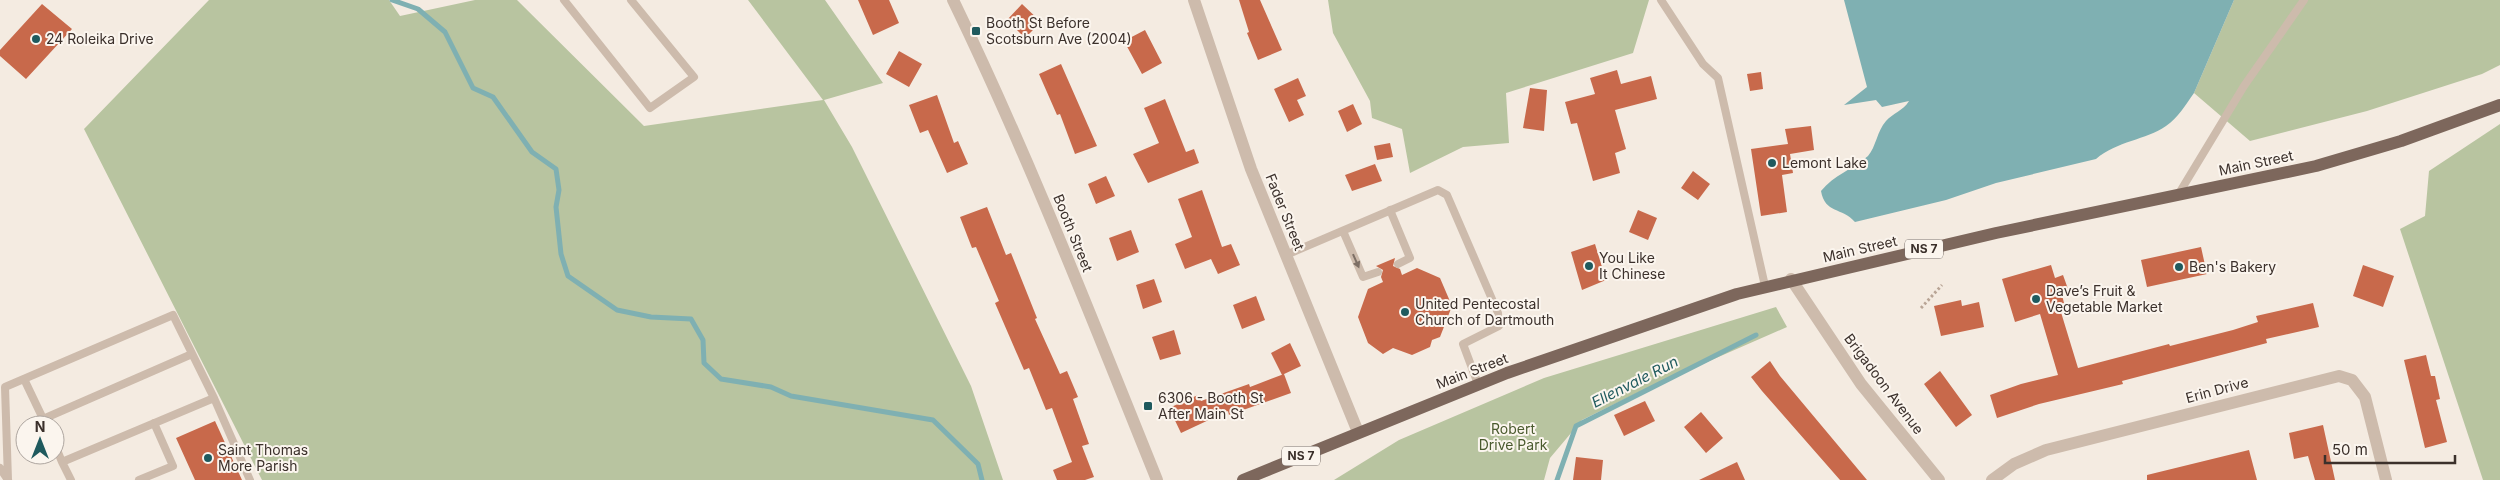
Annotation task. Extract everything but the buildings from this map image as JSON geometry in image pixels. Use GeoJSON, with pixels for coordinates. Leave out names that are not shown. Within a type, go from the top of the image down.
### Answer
{"type":"FeatureCollection","features":[{"type":"Feature","properties":{"kind":"main road","name":"Main Street"},"geometry":{"type":"LineString","coordinates":[[1243,480],[1478,384],[1592,342],[1766,286],[1996,233],[2316,166],[2401,141],[2500,105]]}},
{"type":"Feature","properties":{"kind":"street","name":"Booth Street"},"geometry":{"type":"LineString","coordinates":[[953,0],[990,75],[1046,206],[1157,480]]}},
{"type":"Feature","properties":{"kind":"street","name":"Fader Street"},"geometry":{"type":"LineString","coordinates":[[1194,0],[1242,146],[1358,432]]}},
{"type":"Feature","properties":{"kind":"street","name":"Brigadoon Avenue"},"geometry":{"type":"LineString","coordinates":[[1791,279],[1861,384],[1939,480]]}},
{"type":"Feature","properties":{"kind":"street","name":"Erin Drive"},"geometry":{"type":"LineString","coordinates":[[1992,480],[2014,464],[2046,450],[2339,376],[2352,380],[2358,385],[2365,397],[2386,480]]}},
{"type":"Feature","properties":{"kind":"lane"},"geometry":{"type":"LineString","coordinates":[[564,0],[650,108],[694,77],[632,0]]}},
{"type":"Feature","properties":{"kind":"lane"},"geometry":{"type":"LineString","coordinates":[[1661,0],[1703,64],[1718,78],[1744,196],[1752,217],[1766,286]]}},
{"type":"Feature","properties":{"kind":"lane"},"geometry":{"type":"LineString","coordinates":[[2178,195],[2244,86],[2304,0]]}},
{"type":"Feature","properties":{"kind":"lane"},"geometry":{"type":"LineString","coordinates":[[1286,255],[1438,190],[1447,194],[1498,313],[1499,326],[1463,344],[1478,384]]}},
{"type":"Feature","properties":{"kind":"lane"},"geometry":{"type":"LineString","coordinates":[[1390,210],[1410,258],[1398,264]]}},
{"type":"Feature","properties":{"kind":"lane"},"geometry":{"type":"LineString","coordinates":[[1343,231],[1363,277],[1378,272]]}},
{"type":"Feature","properties":{"kind":"lane"},"geometry":{"type":"LineString","coordinates":[[8,480],[5,387],[173,315],[214,398],[250,480]]}},
{"type":"Feature","properties":{"kind":"lane"},"geometry":{"type":"LineString","coordinates":[[59,415],[192,354]]}},
{"type":"Feature","properties":{"kind":"lane"},"geometry":{"type":"LineString","coordinates":[[24,379],[41,415]]}},
{"type":"Feature","properties":{"kind":"lane"},"geometry":{"type":"LineString","coordinates":[[65,461],[214,398]]}},
{"type":"Feature","properties":{"kind":"lane"},"geometry":{"type":"LineString","coordinates":[[139,480],[173,466],[154,423]]}},
{"type":"Feature","properties":{"kind":"lane"},"geometry":{"type":"LineString","coordinates":[[64,465],[71,480]]}},
{"type":"Feature","properties":{"kind":"lane"},"geometry":{"type":"LineString","coordinates":[[0,468],[8,480]]}},
{"type":"Feature","properties":{"kind":"path"},"geometry":{"type":"LineString","coordinates":[[1921,308],[1942,285]]}},
{"type":"Feature","properties":{"kind":"green space"},"geometry":{"type":"Polygon","coordinates":[[[209,0],[389,0],[400,16],[475,0],[517,0],[644,126],[823,100],[748,0],[825,0],[883,83],[824,100],[852,147],[971,386],[1003,480],[262,480],[84,129],[209,0]]]}},
{"type":"Feature","properties":{"kind":"green space"},"geometry":{"type":"Polygon","coordinates":[[[1328,0],[1649,0],[1633,53],[1506,93],[1509,143],[1463,147],[1410,173],[1402,129],[1372,118],[1370,101],[1333,33],[1328,0]]]}},
{"type":"Feature","properties":{"kind":"green space"},"geometry":{"type":"Polygon","coordinates":[[[2234,0],[2500,0],[2500,65],[2482,74],[2367,111],[2250,141],[2194,93],[2234,0]]]}},
{"type":"Feature","properties":{"kind":"green space"},"geometry":{"type":"Polygon","coordinates":[[[2500,124],[2500,480],[2483,480],[2400,229],[2425,216],[2429,171],[2500,124]]]}},
{"type":"Feature","properties":{"kind":"green space","name":"Robert Drive Park"},"geometry":{"type":"Polygon","coordinates":[[[1776,307],[1787,327],[1641,391],[1582,420],[1550,458],[1544,480],[1334,480],[1399,440],[1544,378],[1776,307]]]}},
{"type":"Feature","properties":{"kind":"water","name":"Lemont Lake"},"geometry":{"type":"Polygon","coordinates":[[[1844,0],[2234,0],[2194,93],[2182,111],[2158,131],[2113,148],[2096,159],[1996,183],[1946,200],[1855,222],[1845,214],[1830,207],[1823,198],[1821,191],[1826,185],[1868,156],[1883,125],[1909,101],[1882,107],[1876,100],[1844,105],[1867,87],[1844,0]]]}},
{"type":"Feature","properties":{"kind":"waterway"},"geometry":{"type":"LineString","coordinates":[[392,0],[418,9],[445,32],[473,88],[493,97],[532,152],[556,169],[559,190],[556,207],[561,254],[568,276],[617,310],[651,317],[691,319],[703,340],[704,363],[721,379],[771,387],[791,396],[933,420],[978,464],[982,480]]}},
{"type":"Feature","properties":{"kind":"waterway","name":"Ellenvale Run"},"geometry":{"type":"LineString","coordinates":[[1557,480],[1576,426],[1756,335]]}},
{"type":"Feature","properties":{"kind":"place","name":"Booth St Before Scotsburn Ave (2004)"},"geometry":{"type":"Point","coordinates":[976,31]}},
{"type":"Feature","properties":{"kind":"place","name":"24 Roleika Drive"},"geometry":{"type":"Point","coordinates":[36,39]}},
{"type":"Feature","properties":{"kind":"place","name":"Lemont Lake"},"geometry":{"type":"Point","coordinates":[1772,163]}},
{"type":"Feature","properties":{"kind":"place","name":"You Like It Chinese"},"geometry":{"type":"Point","coordinates":[1589,266]}},
{"type":"Feature","properties":{"kind":"place","name":"Ben's Bakery"},"geometry":{"type":"Point","coordinates":[2179,267]}},
{"type":"Feature","properties":{"kind":"place","name":"Dave’s Fruit & Vegetable Market"},"geometry":{"type":"Point","coordinates":[2036,299]}},
{"type":"Feature","properties":{"kind":"place","name":"United Pentecostal Church of Dartmouth"},"geometry":{"type":"Point","coordinates":[1405,312]}},
{"type":"Feature","properties":{"kind":"place","name":"6306 - Booth St After Main St"},"geometry":{"type":"Point","coordinates":[1148,406]}},
{"type":"Feature","properties":{"kind":"place","name":"Saint Thomas More Parish"},"geometry":{"type":"Point","coordinates":[208,458]}}]}
